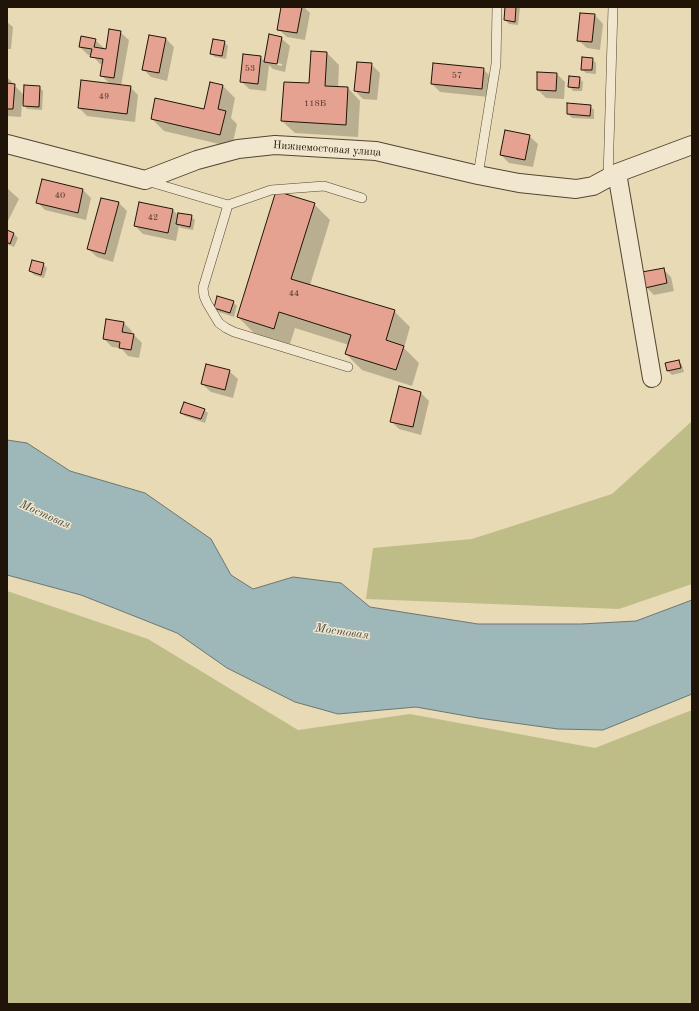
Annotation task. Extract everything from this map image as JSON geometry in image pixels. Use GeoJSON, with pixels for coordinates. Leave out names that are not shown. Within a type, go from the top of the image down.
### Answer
{"type":"FeatureCollection","features":[{"type":"Feature","properties":{"kind":"street"},"geometry":{"type":"LineString","coordinates":[[7,144],[145,180]]}},
{"type":"Feature","properties":{"kind":"street","name":"Нижнемостовая улица"},"geometry":{"type":"LineString","coordinates":[[145,180],[197,160],[238,148],[275,145],[376,151],[519,183],[576,190],[594,186],[613,176],[692,145]]}},
{"type":"Feature","properties":{"kind":"street"},"geometry":{"type":"LineString","coordinates":[[613,176],[652,378]]}},
{"type":"Feature","properties":{"kind":"lane"},"geometry":{"type":"LineString","coordinates":[[478,175],[496,64],[497,7]]}},
{"type":"Feature","properties":{"kind":"lane"},"geometry":{"type":"LineString","coordinates":[[613,7],[613,176]]}},
{"type":"Feature","properties":{"kind":"lane"},"geometry":{"type":"LineString","coordinates":[[145,180],[228,205],[271,190],[324,186],[362,198]]}},
{"type":"Feature","properties":{"kind":"lane"},"geometry":{"type":"LineString","coordinates":[[228,205],[203,288],[204,296],[213,315],[219,323],[234,332],[348,367]]}},
{"type":"Feature","properties":{"kind":"shaded area"},"geometry":{"type":"Polygon","coordinates":[[[692,421],[692,584],[619,609],[366,599],[373,548],[472,539],[612,494],[692,421]]]}},
{"type":"Feature","properties":{"kind":"shaded area"},"geometry":{"type":"Polygon","coordinates":[[[7,591],[148,639],[298,730],[410,714],[595,748],[692,710],[692,1004],[7,1004],[7,591]]]}},
{"type":"Feature","properties":{"kind":"water","name":"Мостовая"},"geometry":{"type":"Polygon","coordinates":[[[7,440],[27,443],[70,471],[145,493],[211,539],[231,575],[253,589],[293,577],[341,583],[370,607],[478,624],[581,624],[636,621],[692,600],[692,694],[603,730],[558,729],[478,718],[416,707],[338,714],[295,702],[227,668],[177,633],[81,595],[7,575],[7,440]]]}},
{"type":"Feature","properties":{"kind":"building"},"geometry":{"type":"Polygon","coordinates":[[[281,7],[302,7],[297,33],[277,30],[281,7]]]}},
{"type":"Feature","properties":{"kind":"building"},"geometry":{"type":"Polygon","coordinates":[[[505,7],[516,7],[515,22],[504,20],[505,7]]]}},
{"type":"Feature","properties":{"kind":"building"},"geometry":{"type":"Polygon","coordinates":[[[580,13],[595,14],[592,42],[577,41],[580,13]]]}},
{"type":"Feature","properties":{"kind":"building"},"geometry":{"type":"Polygon","coordinates":[[[109,29],[121,31],[114,78],[100,76],[103,59],[90,57],[92,49],[79,47],[81,36],[96,39],[94,47],[106,49],[109,29]]]}},
{"type":"Feature","properties":{"kind":"building"},"geometry":{"type":"Polygon","coordinates":[[[269,34],[282,37],[277,64],[264,62],[269,34]]]}},
{"type":"Feature","properties":{"kind":"building"},"geometry":{"type":"Polygon","coordinates":[[[149,35],[166,38],[159,73],[142,70],[149,35]]]}},
{"type":"Feature","properties":{"kind":"building"},"geometry":{"type":"Polygon","coordinates":[[[213,39],[225,41],[222,56],[210,54],[213,39]]]}},
{"type":"Feature","properties":{"kind":"building"},"geometry":{"type":"Polygon","coordinates":[[[311,51],[327,52],[325,86],[348,87],[346,125],[281,121],[284,82],[309,83],[311,51]]]}},
{"type":"Feature","properties":{"kind":"building"},"geometry":{"type":"Polygon","coordinates":[[[243,54],[261,56],[258,84],[240,82],[243,54]]]}},
{"type":"Feature","properties":{"kind":"building"},"geometry":{"type":"Polygon","coordinates":[[[582,57],[593,58],[592,70],[581,70],[582,57]]]}},
{"type":"Feature","properties":{"kind":"building"},"geometry":{"type":"Polygon","coordinates":[[[357,62],[372,63],[369,93],[354,91],[357,62]]]}},
{"type":"Feature","properties":{"kind":"building"},"geometry":{"type":"Polygon","coordinates":[[[433,63],[484,68],[482,89],[431,84],[433,63]]]}},
{"type":"Feature","properties":{"kind":"building"},"geometry":{"type":"Polygon","coordinates":[[[537,72],[557,73],[556,91],[537,90],[537,72]]]}},
{"type":"Feature","properties":{"kind":"building"},"geometry":{"type":"Polygon","coordinates":[[[569,76],[580,77],[579,88],[568,87],[569,76]]]}},
{"type":"Feature","properties":{"kind":"building"},"geometry":{"type":"Polygon","coordinates":[[[81,80],[131,86],[127,114],[78,108],[81,80]]]}},
{"type":"Feature","properties":{"kind":"building"},"geometry":{"type":"Polygon","coordinates":[[[210,82],[223,85],[218,109],[226,111],[220,135],[151,119],[155,98],[204,109],[210,82]]]}},
{"type":"Feature","properties":{"kind":"building"},"geometry":{"type":"Polygon","coordinates":[[[7,83],[15,84],[13,109],[7,109],[7,83]]]}},
{"type":"Feature","properties":{"kind":"building"},"geometry":{"type":"Polygon","coordinates":[[[24,85],[40,86],[39,107],[23,106],[24,85]]]}},
{"type":"Feature","properties":{"kind":"building"},"geometry":{"type":"Polygon","coordinates":[[[567,103],[591,105],[590,116],[567,114],[567,103]]]}},
{"type":"Feature","properties":{"kind":"building"},"geometry":{"type":"Polygon","coordinates":[[[505,130],[530,135],[525,160],[500,155],[505,130]]]}},
{"type":"Feature","properties":{"kind":"building"},"geometry":{"type":"Polygon","coordinates":[[[42,179],[83,189],[78,213],[36,203],[42,179]]]}},
{"type":"Feature","properties":{"kind":"building"},"geometry":{"type":"Polygon","coordinates":[[[276,191],[315,203],[291,279],[395,310],[386,340],[404,346],[396,370],[345,354],[351,335],[279,312],[274,329],[237,317],[276,191]]]}},
{"type":"Feature","properties":{"kind":"building"},"geometry":{"type":"Polygon","coordinates":[[[101,198],[119,202],[105,254],[87,249],[101,198]]]}},
{"type":"Feature","properties":{"kind":"building"},"geometry":{"type":"Polygon","coordinates":[[[139,202],[173,209],[168,233],[134,226],[139,202]]]}},
{"type":"Feature","properties":{"kind":"building"},"geometry":{"type":"Polygon","coordinates":[[[178,213],[192,215],[190,227],[176,224],[178,213]]]}},
{"type":"Feature","properties":{"kind":"building"},"geometry":{"type":"Polygon","coordinates":[[[7,230],[14,233],[10,244],[7,242],[7,230]]]}},
{"type":"Feature","properties":{"kind":"building"},"geometry":{"type":"Polygon","coordinates":[[[32,260],[44,263],[41,275],[29,271],[32,260]]]}},
{"type":"Feature","properties":{"kind":"building"},"geometry":{"type":"Polygon","coordinates":[[[664,268],[667,283],[645,288],[642,272],[664,268]]]}},
{"type":"Feature","properties":{"kind":"building"},"geometry":{"type":"Polygon","coordinates":[[[217,296],[234,301],[230,313],[214,308],[217,296]]]}},
{"type":"Feature","properties":{"kind":"building"},"geometry":{"type":"Polygon","coordinates":[[[106,319],[124,322],[122,332],[134,334],[131,350],[119,348],[120,342],[103,339],[106,319]]]}},
{"type":"Feature","properties":{"kind":"building"},"geometry":{"type":"Polygon","coordinates":[[[679,360],[681,368],[667,371],[665,363],[679,360]]]}},
{"type":"Feature","properties":{"kind":"building"},"geometry":{"type":"Polygon","coordinates":[[[206,364],[230,370],[225,390],[201,384],[206,364]]]}},
{"type":"Feature","properties":{"kind":"building"},"geometry":{"type":"Polygon","coordinates":[[[399,386],[421,392],[413,427],[390,422],[399,386]]]}},
{"type":"Feature","properties":{"kind":"building"},"geometry":{"type":"Polygon","coordinates":[[[184,402],[205,409],[201,419],[180,413],[184,402]]]}}]}
